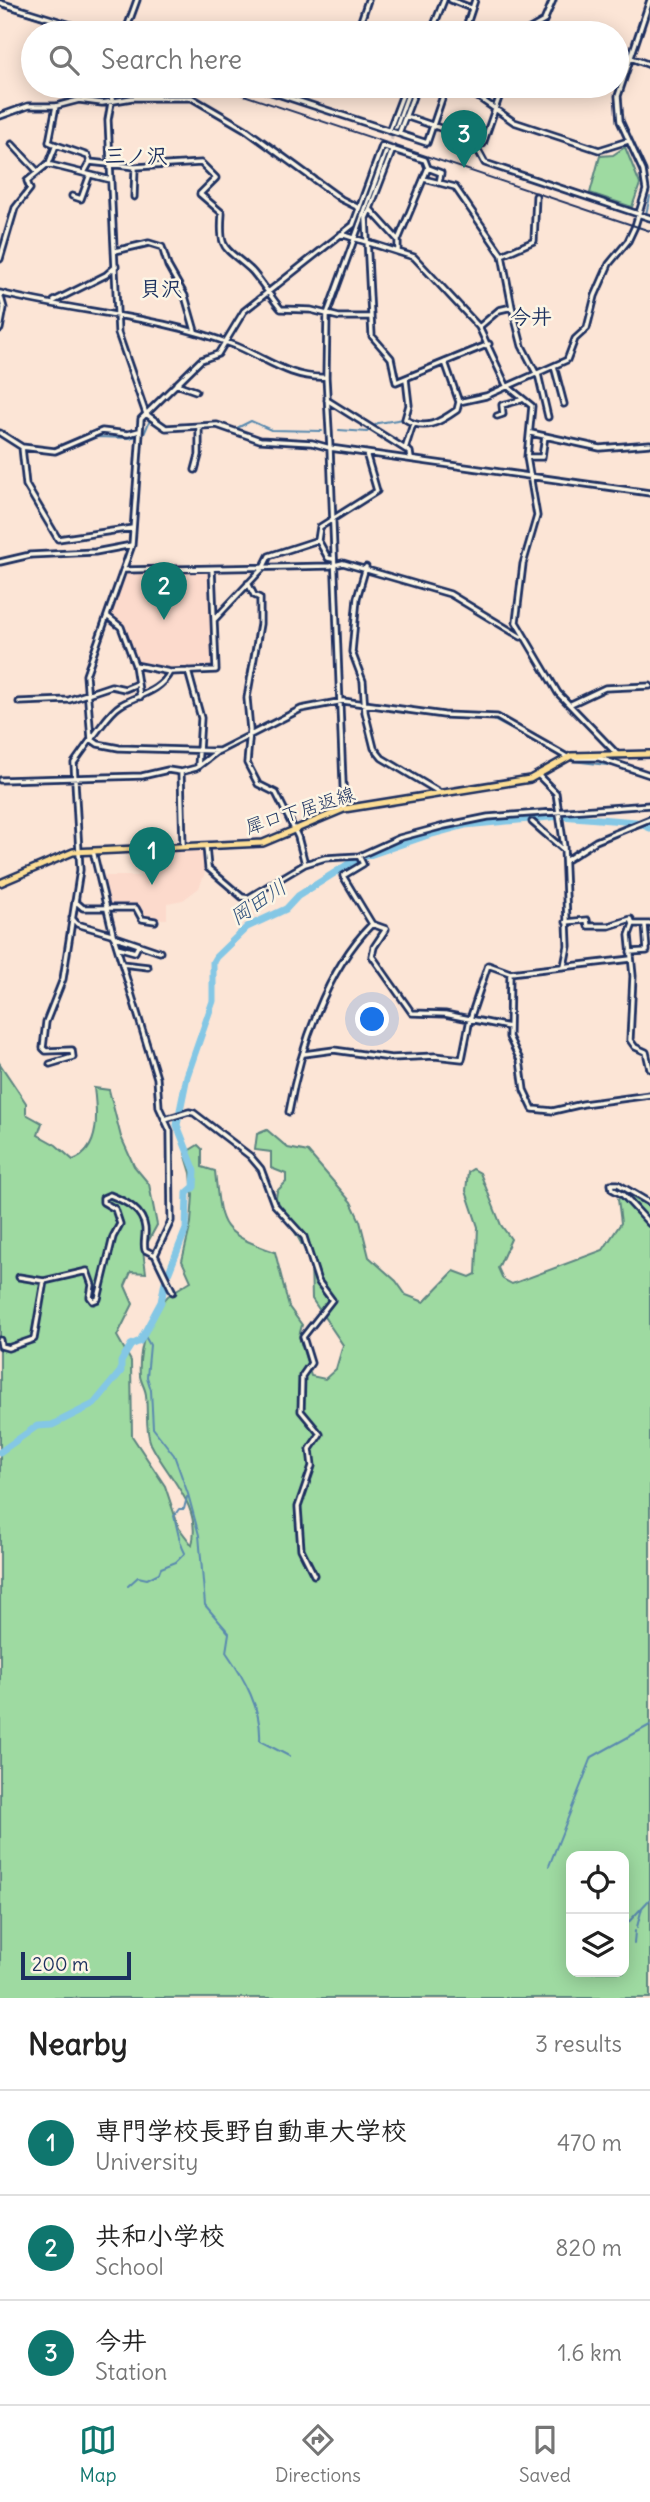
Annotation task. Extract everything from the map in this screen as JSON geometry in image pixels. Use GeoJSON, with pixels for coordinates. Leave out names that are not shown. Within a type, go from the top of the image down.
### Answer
{"type":"FeatureCollection","features":[{"type":"Feature","properties":{"kind":"main road","name":"犀口下居返線"},"geometry":{"type":"LineString","coordinates":[[0,883],[82,851],[263,843],[344,809],[539,776],[569,757],[650,754]]}},
{"type":"Feature","properties":{"kind":"street"},"geometry":{"type":"LineString","coordinates":[[129,21],[136,0]]}},
{"type":"Feature","properties":{"kind":"street"},"geometry":{"type":"LineString","coordinates":[[361,21],[368,0]]}},
{"type":"Feature","properties":{"kind":"street"},"geometry":{"type":"LineString","coordinates":[[436,21],[444,0]]}},
{"type":"Feature","properties":{"kind":"street"},"geometry":{"type":"LineString","coordinates":[[451,0],[472,9]]}},
{"type":"Feature","properties":{"kind":"street"},"geometry":{"type":"LineString","coordinates":[[468,21],[475,0]]}},
{"type":"Feature","properties":{"kind":"street"},"geometry":{"type":"LineString","coordinates":[[544,21],[553,0]]}},
{"type":"Feature","properties":{"kind":"street"},"geometry":{"type":"LineString","coordinates":[[629,64],[650,0]]}},
{"type":"Feature","properties":{"kind":"street"},"geometry":{"type":"LineString","coordinates":[[0,3],[58,21]]}},
{"type":"Feature","properties":{"kind":"street"},"geometry":{"type":"LineString","coordinates":[[631,58],[650,65]]}},
{"type":"Feature","properties":{"kind":"street"},"geometry":{"type":"LineString","coordinates":[[112,98],[107,120],[118,333],[146,414],[166,428],[217,425],[260,440],[312,443],[330,448],[650,493]]}},
{"type":"Feature","properties":{"kind":"street"},"geometry":{"type":"LineString","coordinates":[[0,116],[28,106],[56,106],[79,100],[111,102],[132,98],[184,98],[199,101],[245,129],[341,199],[359,208]]}},
{"type":"Feature","properties":{"kind":"street"},"geometry":{"type":"LineString","coordinates":[[289,98],[427,143],[442,98]]}},
{"type":"Feature","properties":{"kind":"street"},"geometry":{"type":"LineString","coordinates":[[388,131],[405,98]]}},
{"type":"Feature","properties":{"kind":"street"},"geometry":{"type":"LineString","coordinates":[[396,127],[407,98]]}},
{"type":"Feature","properties":{"kind":"street"},"geometry":{"type":"LineString","coordinates":[[399,134],[409,98]]}},
{"type":"Feature","properties":{"kind":"street"},"geometry":{"type":"LineString","coordinates":[[477,98],[514,122],[599,150],[628,141]]}},
{"type":"Feature","properties":{"kind":"street"},"geometry":{"type":"LineString","coordinates":[[483,144],[499,98]]}},
{"type":"Feature","properties":{"kind":"street"},"geometry":{"type":"LineString","coordinates":[[459,402],[486,396],[567,360],[575,339],[587,328],[595,296],[609,264],[628,241],[648,186],[620,121],[618,98]]}},
{"type":"Feature","properties":{"kind":"street"},"geometry":{"type":"LineString","coordinates":[[56,106],[48,142],[88,156],[90,162],[85,172]]}},
{"type":"Feature","properties":{"kind":"street"},"geometry":{"type":"LineString","coordinates":[[405,116],[461,135],[464,140]]}},
{"type":"Feature","properties":{"kind":"street"},"geometry":{"type":"LineString","coordinates":[[12,144],[38,172]]}},
{"type":"Feature","properties":{"kind":"street"},"geometry":{"type":"LineString","coordinates":[[0,259],[15,208],[30,189],[27,181],[47,164],[56,145]]}},
{"type":"Feature","properties":{"kind":"street"},"geometry":{"type":"LineString","coordinates":[[219,751],[120,748],[98,744],[91,739],[86,675],[132,545],[139,431],[146,414],[176,384],[201,360],[218,354],[244,311],[353,225],[382,146],[425,160],[428,168],[398,240],[398,251]]}},
{"type":"Feature","properties":{"kind":"street"},"geometry":{"type":"LineString","coordinates":[[393,149],[366,218],[372,336],[390,358],[397,382],[489,344]]}},
{"type":"Feature","properties":{"kind":"street"},"geometry":{"type":"LineString","coordinates":[[344,809],[326,377],[327,314],[386,152]]}},
{"type":"Feature","properties":{"kind":"street"},"geometry":{"type":"LineString","coordinates":[[480,152],[485,163],[650,218]]}},
{"type":"Feature","properties":{"kind":"street"},"geometry":{"type":"LineString","coordinates":[[90,162],[110,162],[135,167],[201,163],[216,178],[200,194],[222,214],[224,246],[231,257],[252,270],[282,310],[311,310],[339,317],[372,317]]}},
{"type":"Feature","properties":{"kind":"street"},"geometry":{"type":"LineString","coordinates":[[47,164],[111,180]]}},
{"type":"Feature","properties":{"kind":"street"},"geometry":{"type":"LineString","coordinates":[[134,197],[135,167]]}},
{"type":"Feature","properties":{"kind":"street"},"geometry":{"type":"LineString","coordinates":[[428,168],[441,173],[439,183]]}},
{"type":"Feature","properties":{"kind":"street"},"geometry":{"type":"LineString","coordinates":[[432,181],[435,171]]}},
{"type":"Feature","properties":{"kind":"street"},"geometry":{"type":"LineString","coordinates":[[72,196],[82,199],[89,176]]}},
{"type":"Feature","properties":{"kind":"street"},"geometry":{"type":"LineString","coordinates":[[424,178],[455,187],[502,255],[522,346],[537,374],[548,417]]}},
{"type":"Feature","properties":{"kind":"street"},"geometry":{"type":"LineString","coordinates":[[502,255],[534,241],[536,196]]}},
{"type":"Feature","properties":{"kind":"street"},"geometry":{"type":"LineString","coordinates":[[370,209],[398,240]]}},
{"type":"Feature","properties":{"kind":"street"},"geometry":{"type":"LineString","coordinates":[[340,234],[414,257],[479,327],[506,385],[532,406],[527,457],[528,476],[537,516],[523,564],[516,613],[523,638]]}},
{"type":"Feature","properties":{"kind":"street"},"geometry":{"type":"LineString","coordinates":[[115,251],[149,243],[162,247],[167,267],[184,296],[195,331]]}},
{"type":"Feature","properties":{"kind":"street"},"geometry":{"type":"LineString","coordinates":[[52,302],[106,275],[116,266]]}},
{"type":"Feature","properties":{"kind":"street"},"geometry":{"type":"LineString","coordinates":[[0,329],[4,308],[0,293],[116,313],[195,331],[226,342],[290,373],[326,377]]}},
{"type":"Feature","properties":{"kind":"street"},"geometry":{"type":"LineString","coordinates":[[479,327],[499,310],[512,307]]}},
{"type":"Feature","properties":{"kind":"street"},"geometry":{"type":"LineString","coordinates":[[406,379],[410,405],[405,419],[413,424],[429,425],[443,419],[457,410],[459,402],[445,362]]}},
{"type":"Feature","properties":{"kind":"street"},"geometry":{"type":"LineString","coordinates":[[554,366],[564,404]]}},
{"type":"Feature","properties":{"kind":"street"},"geometry":{"type":"LineString","coordinates":[[176,384],[196,391]]}},
{"type":"Feature","properties":{"kind":"street"},"geometry":{"type":"LineString","coordinates":[[327,400],[410,452],[411,459]]}},
{"type":"Feature","properties":{"kind":"street"},"geometry":{"type":"LineString","coordinates":[[497,416],[503,414],[502,405],[523,400]]}},
{"type":"Feature","properties":{"kind":"street"},"geometry":{"type":"LineString","coordinates":[[405,449],[413,424]]}},
{"type":"Feature","properties":{"kind":"street"},"geometry":{"type":"LineString","coordinates":[[195,470],[199,455],[199,427]]}},
{"type":"Feature","properties":{"kind":"street"},"geometry":{"type":"LineString","coordinates":[[0,433],[22,447],[55,451],[102,431],[128,434],[139,431]]}},
{"type":"Feature","properties":{"kind":"street"},"geometry":{"type":"LineString","coordinates":[[531,433],[600,448],[650,444]]}},
{"type":"Feature","properties":{"kind":"street"},"geometry":{"type":"LineString","coordinates":[[527,457],[542,457],[545,436]]}},
{"type":"Feature","properties":{"kind":"street"},"geometry":{"type":"LineString","coordinates":[[22,447],[26,485],[58,539],[133,528]]}},
{"type":"Feature","properties":{"kind":"street"},"geometry":{"type":"LineString","coordinates":[[333,559],[328,558],[318,540],[320,527],[332,522],[377,491],[366,453]]}},
{"type":"Feature","properties":{"kind":"street"},"geometry":{"type":"LineString","coordinates":[[215,619],[262,568],[269,556],[276,551],[298,549],[318,540]]}},
{"type":"Feature","properties":{"kind":"street"},"geometry":{"type":"LineString","coordinates":[[0,562],[30,555],[95,552],[132,545]]}},
{"type":"Feature","properties":{"kind":"street"},"geometry":{"type":"LineString","coordinates":[[124,570],[334,566],[344,563],[366,567],[450,594],[523,638],[539,656],[558,693],[617,754]]}},
{"type":"Feature","properties":{"kind":"street"},"geometry":{"type":"LineString","coordinates":[[366,567],[357,598],[352,652],[360,669],[365,706],[377,753],[439,792]]}},
{"type":"Feature","properties":{"kind":"street"},"geometry":{"type":"LineString","coordinates":[[135,665],[170,672],[216,670],[212,569]]}},
{"type":"Feature","properties":{"kind":"street"},"geometry":{"type":"LineString","coordinates":[[248,583],[254,595],[260,598],[260,624],[247,698],[247,763],[258,784],[276,793],[295,829],[305,864]]}},
{"type":"Feature","properties":{"kind":"street"},"geometry":{"type":"LineString","coordinates":[[107,616],[121,627],[135,665],[140,699]]}},
{"type":"Feature","properties":{"kind":"street"},"geometry":{"type":"LineString","coordinates":[[188,671],[201,718],[198,767]]}},
{"type":"Feature","properties":{"kind":"street"},"geometry":{"type":"LineString","coordinates":[[50,1064],[73,1057],[72,1050],[46,1051],[43,1048],[46,1022],[63,979],[82,851],[74,763],[119,706],[140,699],[166,680],[170,672]]}},
{"type":"Feature","properties":{"kind":"street"},"geometry":{"type":"LineString","coordinates":[[19,702],[52,702],[111,686],[125,689],[137,684]]}},
{"type":"Feature","properties":{"kind":"street"},"geometry":{"type":"LineString","coordinates":[[570,704],[605,688],[650,686]]}},
{"type":"Feature","properties":{"kind":"street"},"geometry":{"type":"LineString","coordinates":[[0,780],[142,776],[168,770],[181,772],[198,767],[248,734],[301,709],[340,701],[444,715],[497,717],[569,757],[599,758],[650,775]]}},
{"type":"Feature","properties":{"kind":"street"},"geometry":{"type":"LineString","coordinates":[[181,772],[183,847]]}},
{"type":"Feature","properties":{"kind":"street"},"geometry":{"type":"LineString","coordinates":[[539,776],[556,793],[564,850],[568,946],[564,966]]}},
{"type":"Feature","properties":{"kind":"street"},"geometry":{"type":"LineString","coordinates":[[206,846],[208,868],[242,897],[248,898],[305,864],[325,858],[359,856],[399,838],[444,826],[488,817],[650,805]]}},
{"type":"Feature","properties":{"kind":"street"},"geometry":{"type":"LineString","coordinates":[[565,861],[596,841],[648,821]]}},
{"type":"Feature","properties":{"kind":"street"},"geometry":{"type":"LineString","coordinates":[[532,822],[564,850]]}},
{"type":"Feature","properties":{"kind":"street"},"geometry":{"type":"LineString","coordinates":[[93,851],[113,935],[157,1078],[159,1107],[170,1131],[170,1221],[155,1255]]}},
{"type":"Feature","properties":{"kind":"street"},"geometry":{"type":"LineString","coordinates":[[359,856],[362,862],[343,876],[372,924],[386,929],[374,947],[372,956],[412,1013],[445,1014],[509,1027]]}},
{"type":"Feature","properties":{"kind":"street"},"geometry":{"type":"LineString","coordinates":[[75,901],[83,908],[106,909],[108,905],[136,908],[142,919],[155,921]]}},
{"type":"Feature","properties":{"kind":"street"},"geometry":{"type":"LineString","coordinates":[[72,918],[77,924],[160,952]]}},
{"type":"Feature","properties":{"kind":"street"},"geometry":{"type":"LineString","coordinates":[[566,922],[587,920],[588,926],[609,926],[631,919],[630,1040],[635,1047],[646,1052],[650,1069]]}},
{"type":"Feature","properties":{"kind":"street"},"geometry":{"type":"LineString","coordinates":[[289,1112],[304,1054],[326,988],[372,924]]}},
{"type":"Feature","properties":{"kind":"street"},"geometry":{"type":"LineString","coordinates":[[630,952],[647,951],[647,924],[633,924]]}},
{"type":"Feature","properties":{"kind":"street"},"geometry":{"type":"LineString","coordinates":[[117,947],[135,951],[138,945]]}},
{"type":"Feature","properties":{"kind":"street"},"geometry":{"type":"LineString","coordinates":[[304,1054],[334,1050],[391,1058],[428,1056],[462,1059],[470,1019],[488,965],[510,973],[631,959]]}},
{"type":"Feature","properties":{"kind":"street"},"geometry":{"type":"LineString","coordinates":[[122,964],[148,967]]}},
{"type":"Feature","properties":{"kind":"street"},"geometry":{"type":"LineString","coordinates":[[510,973],[509,1037],[520,1060],[524,1090],[536,1111],[553,1111],[650,1095]]}},
{"type":"Feature","properties":{"kind":"street"},"geometry":{"type":"LineString","coordinates":[[165,1119],[194,1113],[250,1156],[261,1169],[274,1204],[304,1237],[318,1281],[332,1300],[303,1337],[311,1363],[302,1376],[301,1410],[320,1434],[310,1449],[312,1470],[298,1507],[301,1549],[314,1575]]}},
{"type":"Feature","properties":{"kind":"street"},"geometry":{"type":"LineString","coordinates":[[650,1203],[618,1184],[611,1184],[650,1224]]}},
{"type":"Feature","properties":{"kind":"street"},"geometry":{"type":"LineString","coordinates":[[19,1277],[44,1281],[87,1271],[92,1285],[90,1297],[93,1301],[98,1299],[113,1237],[120,1224],[115,1209],[103,1202],[106,1195],[129,1203],[140,1214],[145,1230],[145,1250],[155,1255],[173,1292]]}},
{"type":"Feature","properties":{"kind":"street"},"geometry":{"type":"LineString","coordinates":[[0,1340],[1,1346],[8,1348],[34,1339],[44,1281]]}},
{"type":"Feature","properties":{"kind":"shaded area"},"geometry":{"type":"Polygon","coordinates":[[[210,572],[215,668],[163,670],[136,664],[127,646],[122,625],[110,613],[124,574],[210,572]]]}},
{"type":"Feature","properties":{"kind":"shaded area"},"geometry":{"type":"Polygon","coordinates":[[[203,848],[205,873],[199,888],[183,900],[167,903],[167,919],[143,918],[142,910],[108,904],[102,876],[155,876],[155,853],[203,848]]]}},
{"type":"Feature","properties":{"kind":"green space"},"geometry":{"type":"Polygon","coordinates":[[[625,147],[640,184],[632,207],[590,193],[600,156],[613,155],[625,147]]]}},
{"type":"Feature","properties":{"kind":"green space"},"geometry":{"type":"Polygon","coordinates":[[[0,1064],[26,1103],[26,1114],[42,1123],[38,1135],[56,1145],[73,1160],[89,1148],[93,1139],[96,1119],[94,1088],[109,1090],[121,1137],[134,1166],[149,1184],[157,1225],[143,1251],[146,1273],[131,1272],[125,1286],[133,1304],[117,1336],[131,1361],[132,1436],[165,1486],[179,1528],[192,1545],[194,1531],[188,1504],[149,1439],[146,1393],[140,1366],[146,1333],[155,1312],[168,1296],[191,1281],[182,1261],[191,1223],[193,1195],[191,1173],[185,1153],[198,1145],[202,1149],[202,1167],[215,1171],[222,1216],[233,1233],[275,1252],[289,1307],[302,1325],[299,1336],[311,1376],[325,1379],[336,1369],[343,1345],[312,1299],[311,1261],[276,1198],[277,1191],[286,1182],[286,1174],[271,1168],[271,1152],[255,1150],[257,1134],[267,1130],[288,1148],[308,1152],[351,1202],[360,1221],[369,1257],[396,1281],[406,1295],[424,1302],[454,1271],[470,1277],[476,1274],[478,1227],[466,1191],[468,1172],[473,1169],[480,1173],[501,1225],[511,1239],[498,1268],[503,1279],[512,1284],[603,1250],[621,1223],[618,1199],[626,1194],[650,1207],[650,1998],[0,1998],[0,1064]]]}},
{"type":"Feature","properties":{"kind":"waterway"},"geometry":{"type":"LineString","coordinates":[[646,214],[650,197]]}},
{"type":"Feature","properties":{"kind":"waterway"},"geometry":{"type":"LineString","coordinates":[[624,249],[637,229]]}},
{"type":"Feature","properties":{"kind":"waterway"},"geometry":{"type":"LineString","coordinates":[[588,332],[598,294],[613,261]]}},
{"type":"Feature","properties":{"kind":"waterway"},"geometry":{"type":"LineString","coordinates":[[339,430],[367,432],[378,423],[404,419]]}},
{"type":"Feature","properties":{"kind":"waterway"},"geometry":{"type":"LineString","coordinates":[[57,452],[96,437],[130,438],[144,434],[150,420]]}},
{"type":"Feature","properties":{"kind":"waterway"},"geometry":{"type":"LineString","coordinates":[[235,429],[251,421],[271,430],[322,431]]}},
{"type":"Feature","properties":{"kind":"waterway"},"geometry":{"type":"LineString","coordinates":[[166,430],[219,427]]}},
{"type":"Feature","properties":{"kind":"waterway"},"geometry":{"type":"LineString","coordinates":[[0,431],[8,436]]}},
{"type":"Feature","properties":{"kind":"waterway"},"geometry":{"type":"LineString","coordinates":[[35,451],[51,452]]}},
{"type":"Feature","properties":{"kind":"waterway"},"geometry":{"type":"LineString","coordinates":[[343,704],[377,707]]}},
{"type":"Feature","properties":{"kind":"waterway"},"geometry":{"type":"LineString","coordinates":[[296,714],[314,708]]}},
{"type":"Feature","properties":{"kind":"waterway"},"geometry":{"type":"LineString","coordinates":[[406,712],[453,717]]}},
{"type":"Feature","properties":{"kind":"waterway"},"geometry":{"type":"LineString","coordinates":[[490,718],[562,756]]}},
{"type":"Feature","properties":{"kind":"waterway"},"geometry":{"type":"LineString","coordinates":[[184,774],[200,768],[221,752]]}},
{"type":"Feature","properties":{"kind":"waterway"},"geometry":{"type":"LineString","coordinates":[[572,761],[616,766]]}},
{"type":"Feature","properties":{"kind":"waterway"},"geometry":{"type":"LineString","coordinates":[[634,772],[650,777]]}},
{"type":"Feature","properties":{"kind":"waterway"},"geometry":{"type":"LineString","coordinates":[[108,779],[178,774]]}},
{"type":"Feature","properties":{"kind":"waterway"},"geometry":{"type":"LineString","coordinates":[[39,780],[72,781]]}},
{"type":"Feature","properties":{"kind":"waterway","name":"岡田川"},"geometry":{"type":"LineString","coordinates":[[0,1452],[37,1426],[52,1425],[94,1404],[121,1371],[121,1362],[126,1353],[131,1345],[140,1341],[161,1302],[165,1282],[186,1229],[187,1193],[194,1187],[195,1171],[177,1125],[187,1076],[213,1001],[213,962],[247,927],[286,909],[298,896],[355,860],[465,825],[561,816],[636,822],[650,828]]}},
{"type":"Feature","properties":{"kind":"waterway"},"geometry":{"type":"LineString","coordinates":[[143,1333],[150,1345],[147,1377],[151,1390],[153,1428],[174,1455],[188,1494],[199,1535],[205,1605],[229,1633],[226,1652],[255,1706],[260,1741],[289,1756]]}},
{"type":"Feature","properties":{"kind":"waterway"},"geometry":{"type":"LineString","coordinates":[[128,1586],[138,1577],[147,1579],[159,1573],[161,1568],[176,1562],[185,1553],[174,1516],[179,1509],[184,1509],[187,1497]]}},
{"type":"Feature","properties":{"kind":"waterway"},"geometry":{"type":"LineString","coordinates":[[549,1866],[592,1757],[650,1725]]}},
{"type":"Feature","properties":{"kind":"waterway"},"geometry":{"type":"LineString","coordinates":[[629,1922],[650,1899]]}},
{"type":"Feature","properties":{"kind":"waterway"},"geometry":{"type":"LineString","coordinates":[[637,1927],[642,1908]]}},
{"type":"Feature","properties":{"kind":"waterway"},"geometry":{"type":"LineString","coordinates":[[634,1944],[635,1931]]}},
{"type":"Feature","properties":{"kind":"tunnel"},"geometry":{"type":"LineString","coordinates":[[387,150],[396,127]]}},
{"type":"Feature","properties":{"kind":"railway"},"geometry":{"type":"LineString","coordinates":[[0,6],[48,21]]}},
{"type":"Feature","properties":{"kind":"railway"},"geometry":{"type":"LineString","coordinates":[[253,98],[650,231]]}},
{"type":"Feature","properties":{"kind":"place","name":"今井"},"geometry":{"type":"Point","coordinates":[464,168]}},
{"type":"Feature","properties":{"kind":"place","name":"共和小学校"},"geometry":{"type":"Point","coordinates":[164,620]}},
{"type":"Feature","properties":{"kind":"place","name":"専門学校長野自動車大学校"},"geometry":{"type":"Point","coordinates":[152,885]}},
{"type":"Feature","properties":{"kind":"district","name":"三ノ沢"},"geometry":{"type":"Point","coordinates":[136,155]}},
{"type":"Feature","properties":{"kind":"district","name":"貝沢"},"geometry":{"type":"Point","coordinates":[161,288]}},
{"type":"Feature","properties":{"kind":"district","name":"今井"},"geometry":{"type":"Point","coordinates":[531,316]}}]}
